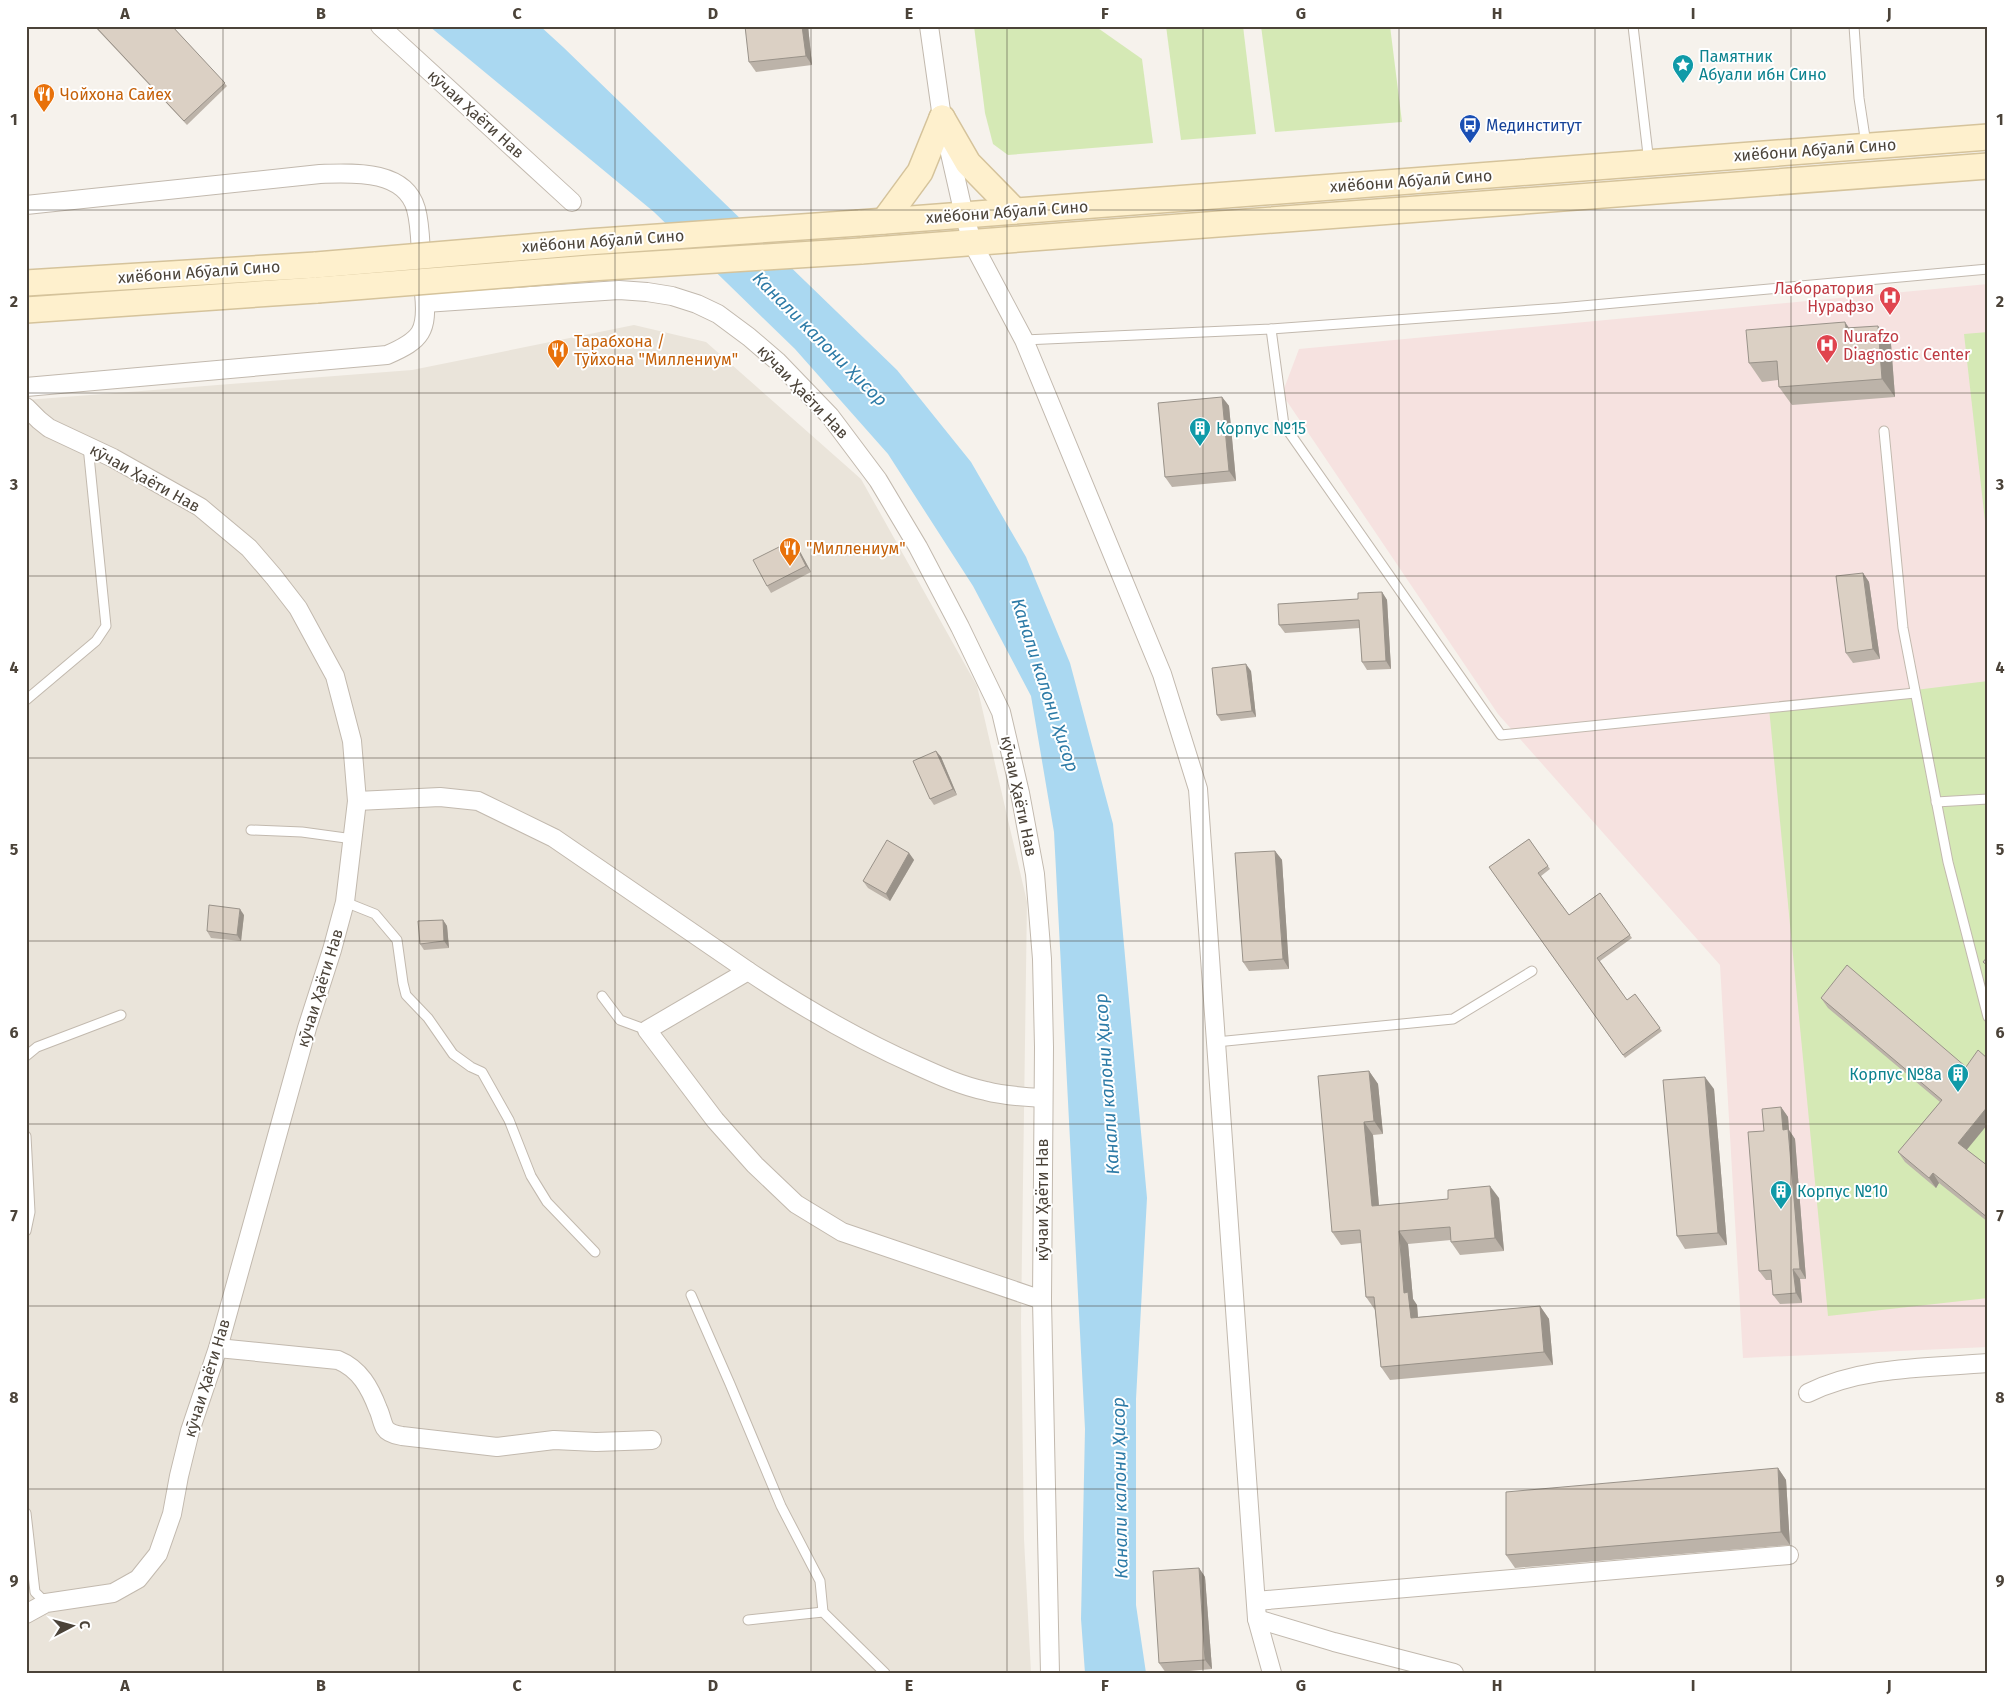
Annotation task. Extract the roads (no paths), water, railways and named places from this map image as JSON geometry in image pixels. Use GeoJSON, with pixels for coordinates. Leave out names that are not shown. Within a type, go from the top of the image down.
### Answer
{"type":"FeatureCollection","features":[{"type":"Feature","properties":{"kind":"main road"},"geometry":{"type":"LineString","coordinates":[[942,118],[968,163],[1015,211]]}},
{"type":"Feature","properties":{"kind":"main road"},"geometry":{"type":"LineString","coordinates":[[884,221],[920,172],[942,118]]}},
{"type":"Feature","properties":{"kind":"main road","name":"хиёбони Абӯалӣ Сино"},"geometry":{"type":"LineString","coordinates":[[26,283],[316,264],[1988,137]]}},
{"type":"Feature","properties":{"kind":"main road","name":"хиёбони Абӯалӣ Сино"},"geometry":{"type":"LineString","coordinates":[[26,310],[317,290],[590,268],[973,244],[1988,166]]}},
{"type":"Feature","properties":{"kind":"street","name":"кӯчаи Ҳаёти Нав"},"geometry":{"type":"LineString","coordinates":[[380,26],[572,202]]}},
{"type":"Feature","properties":{"kind":"street"},"geometry":{"type":"LineString","coordinates":[[929,26],[942,118],[964,215],[973,244],[1024,340],[1162,674],[1198,790],[1256,1601],[1258,1619],[1272,1673]]}},
{"type":"Feature","properties":{"kind":"street"},"geometry":{"type":"LineString","coordinates":[[26,205],[320,174],[356,173],[372,176],[396,184],[405,189],[412,198],[416,211],[425,303],[424,324],[417,339],[387,355],[26,387]]}},
{"type":"Feature","properties":{"kind":"street","name":"кӯчаи Ҳаёти Нав"},"geometry":{"type":"LineString","coordinates":[[425,303],[620,290],[672,296],[697,304],[718,314],[777,361],[830,416],[855,446],[878,480],[918,547],[960,627],[1001,712],[1020,793],[1035,874],[1042,959],[1042,1300],[1050,1673]]}},
{"type":"Feature","properties":{"kind":"street","name":"кӯчаи Ҳаёти Нав"},"geometry":{"type":"LineString","coordinates":[[26,407],[49,428],[113,458],[200,507],[249,548],[298,608],[338,684],[352,741],[357,801],[354,839],[345,902],[307,1028],[218,1348],[190,1431],[172,1514],[158,1554],[138,1579],[114,1593],[46,1603],[26,1614]]}},
{"type":"Feature","properties":{"kind":"street"},"geometry":{"type":"LineString","coordinates":[[357,801],[440,797],[478,801],[554,838],[798,1004],[890,1054],[947,1079],[987,1092],[1043,1098]]}},
{"type":"Feature","properties":{"kind":"street"},"geometry":{"type":"LineString","coordinates":[[748,971],[647,1030],[715,1120],[755,1165],[796,1204],[842,1232],[1042,1300]]}},
{"type":"Feature","properties":{"kind":"street"},"geometry":{"type":"LineString","coordinates":[[218,1348],[338,1360],[351,1365],[368,1387],[378,1407],[385,1429],[392,1434],[497,1447],[554,1440],[596,1442],[652,1440]]}},
{"type":"Feature","properties":{"kind":"street"},"geometry":{"type":"LineString","coordinates":[[1808,1393],[1826,1384],[1861,1375],[1988,1363]]}},
{"type":"Feature","properties":{"kind":"street"},"geometry":{"type":"LineString","coordinates":[[1256,1601],[1789,1555]]}},
{"type":"Feature","properties":{"kind":"street"},"geometry":{"type":"LineString","coordinates":[[1258,1619],[1334,1642],[1454,1673]]}},
{"type":"Feature","properties":{"kind":"lane"},"geometry":{"type":"LineString","coordinates":[[1633,26],[1649,163]]}},
{"type":"Feature","properties":{"kind":"lane"},"geometry":{"type":"LineString","coordinates":[[1854,26],[1859,98],[1866,147]]}},
{"type":"Feature","properties":{"kind":"lane"},"geometry":{"type":"LineString","coordinates":[[1024,340],[1271,329],[1560,308],[1988,269]]}},
{"type":"Feature","properties":{"kind":"lane"},"geometry":{"type":"LineString","coordinates":[[1271,329],[1284,425],[1501,735],[1915,693]]}},
{"type":"Feature","properties":{"kind":"lane"},"geometry":{"type":"LineString","coordinates":[[1884,431],[1903,628],[1948,862],[1988,1017]]}},
{"type":"Feature","properties":{"kind":"lane"},"geometry":{"type":"LineString","coordinates":[[26,700],[96,641],[106,626],[88,446]]}},
{"type":"Feature","properties":{"kind":"lane"},"geometry":{"type":"LineString","coordinates":[[1936,802],[1988,799]]}},
{"type":"Feature","properties":{"kind":"lane"},"geometry":{"type":"LineString","coordinates":[[250,830],[302,832],[354,839]]}},
{"type":"Feature","properties":{"kind":"lane"},"geometry":{"type":"LineString","coordinates":[[345,902],[375,914],[397,940],[406,995],[428,1018],[453,1054],[470,1067],[482,1072],[509,1120],[531,1176],[547,1202],[595,1252]]}},
{"type":"Feature","properties":{"kind":"lane"},"geometry":{"type":"LineString","coordinates":[[1216,1042],[1453,1019],[1532,971]]}},
{"type":"Feature","properties":{"kind":"lane"},"geometry":{"type":"LineString","coordinates":[[602,996],[620,1020],[647,1030]]}},
{"type":"Feature","properties":{"kind":"lane"},"geometry":{"type":"LineString","coordinates":[[26,1056],[37,1047],[121,1015]]}},
{"type":"Feature","properties":{"kind":"lane"},"geometry":{"type":"LineString","coordinates":[[26,1136],[30,1212],[26,1231]]}},
{"type":"Feature","properties":{"kind":"lane"},"geometry":{"type":"LineString","coordinates":[[691,1295],[781,1506],[820,1581],[823,1612],[885,1673]]}},
{"type":"Feature","properties":{"kind":"lane"},"geometry":{"type":"LineString","coordinates":[[26,1512],[35,1592],[46,1603]]}},
{"type":"Feature","properties":{"kind":"lane"},"geometry":{"type":"LineString","coordinates":[[748,1620],[823,1612]]}},
{"type":"Feature","properties":{"kind":"water","name":"Канали калони Ҳисор"},"geometry":{"type":"Polygon","coordinates":[[[429,26],[540,26],[897,370],[971,462],[1026,557],[1070,663],[1113,824],[1147,1198],[1136,1399],[1136,1605],[1146,1673],[1085,1673],[1081,1619],[1085,1429],[1054,832],[1031,696],[973,586],[888,454],[795,349],[654,212],[429,26]]]}},
{"type":"Feature","properties":{"kind":"place","name":"Памятник Абуали ибн Сино"},"geometry":{"type":"Point","coordinates":[1683,84]}},
{"type":"Feature","properties":{"kind":"place","name":"Чойхона Сайех"},"geometry":{"type":"Point","coordinates":[44,113]}},
{"type":"Feature","properties":{"kind":"place","name":"Мединститут"},"geometry":{"type":"Point","coordinates":[1470,144]}},
{"type":"Feature","properties":{"kind":"place","name":"Лаборатория Нурафзо"},"geometry":{"type":"Point","coordinates":[1890,316]}},
{"type":"Feature","properties":{"kind":"place","name":"Nurafzo Diagnostic Center"},"geometry":{"type":"Point","coordinates":[1827,364]}},
{"type":"Feature","properties":{"kind":"place","name":"Тарабхона / Тӯйхона \"Миллениум\""},"geometry":{"type":"Point","coordinates":[558,369]}},
{"type":"Feature","properties":{"kind":"place","name":"Корпус №15"},"geometry":{"type":"Point","coordinates":[1200,447]}},
{"type":"Feature","properties":{"kind":"place","name":"\"Миллениум\""},"geometry":{"type":"Point","coordinates":[790,567]}},
{"type":"Feature","properties":{"kind":"place","name":"Корпус №8а"},"geometry":{"type":"Point","coordinates":[1958,1093]}},
{"type":"Feature","properties":{"kind":"place","name":"Корпус №10"},"geometry":{"type":"Point","coordinates":[1781,1210]}}]}
